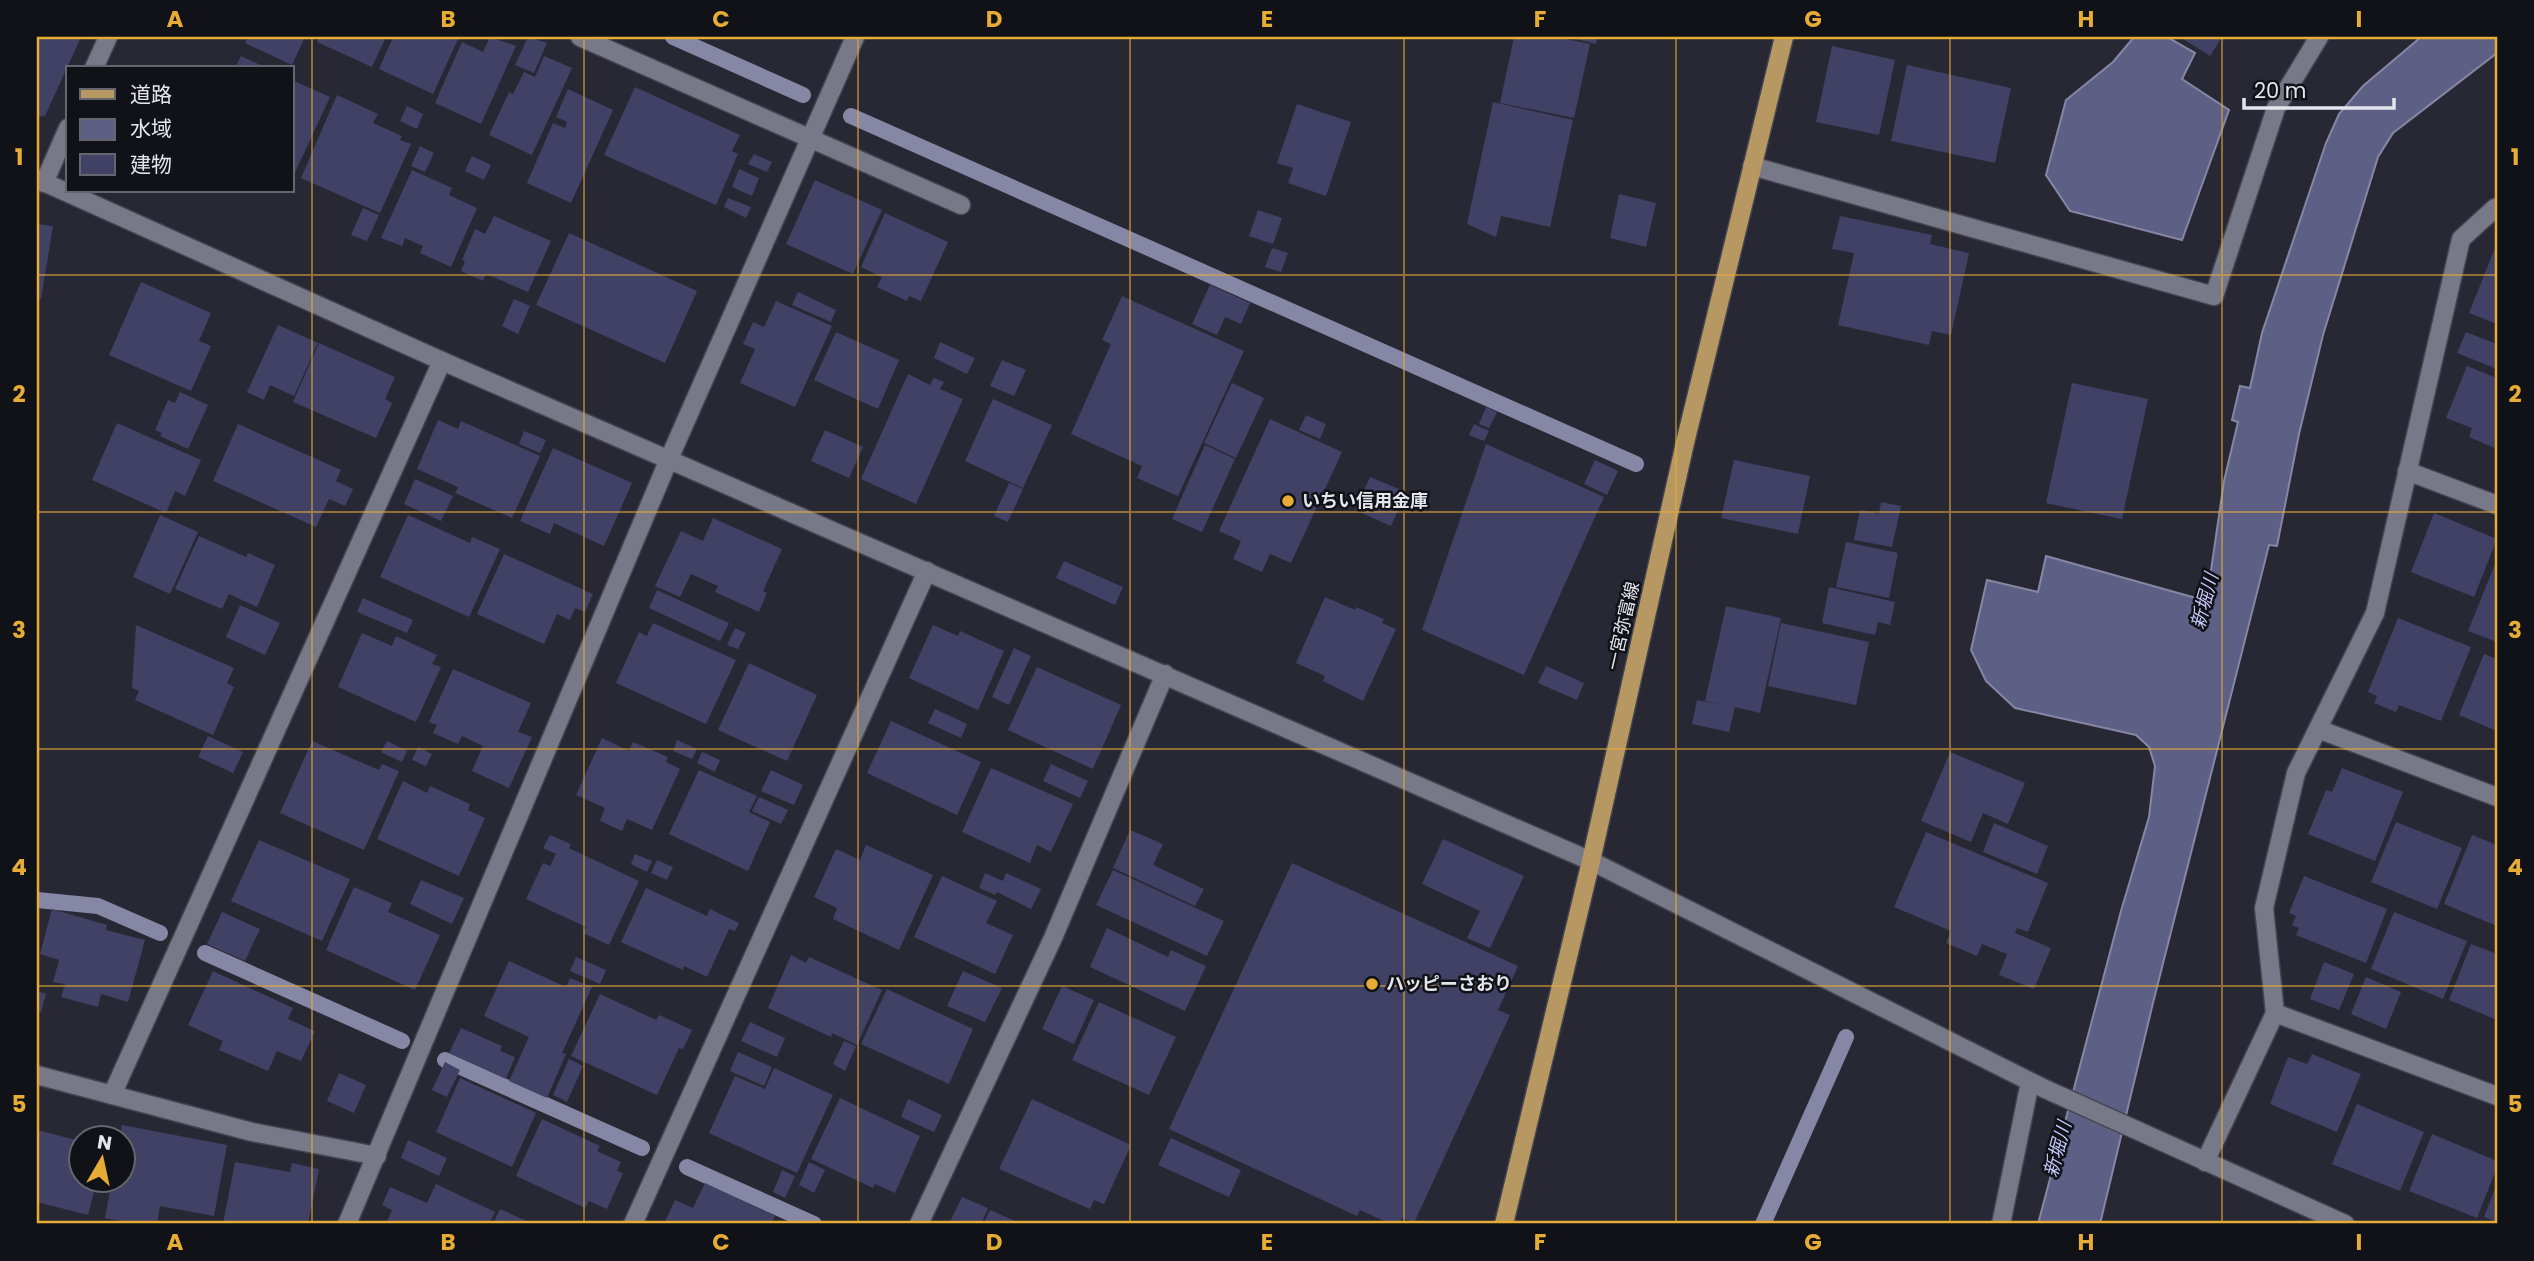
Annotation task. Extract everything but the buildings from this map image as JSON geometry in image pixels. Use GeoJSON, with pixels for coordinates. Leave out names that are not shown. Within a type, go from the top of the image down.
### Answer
{"type":"FeatureCollection","features":[{"type":"Feature","properties":{"kind":"main road","name":"一宮弥富線"},"geometry":{"type":"LineString","coordinates":[[1504,1224],[1591,861],[1685,443],[1784,37]]}},
{"type":"Feature","properties":{"kind":"street"},"geometry":{"type":"LineString","coordinates":[[95,66],[108,37]]}},
{"type":"Feature","properties":{"kind":"street"},"geometry":{"type":"LineString","coordinates":[[580,37],[961,205]]}},
{"type":"Feature","properties":{"kind":"street"},"geometry":{"type":"LineString","coordinates":[[347,1224],[669,459],[855,37]]}},
{"type":"Feature","properties":{"kind":"street"},"geometry":{"type":"LineString","coordinates":[[1752,166],[2214,296],[2276,108],[2319,37]]}},
{"type":"Feature","properties":{"kind":"street"},"geometry":{"type":"LineString","coordinates":[[66,132],[41,181],[442,361],[1591,861],[2036,1085],[2345,1224]]}},
{"type":"Feature","properties":{"kind":"street"},"geometry":{"type":"LineString","coordinates":[[2206,1162],[2275,1013],[2264,908],[2295,773],[2375,613],[2461,239],[2497,209]]}},
{"type":"Feature","properties":{"kind":"street"},"geometry":{"type":"LineString","coordinates":[[112,1095],[442,361]]}},
{"type":"Feature","properties":{"kind":"street"},"geometry":{"type":"LineString","coordinates":[[2407,471],[2497,505]]}},
{"type":"Feature","properties":{"kind":"street"},"geometry":{"type":"LineString","coordinates":[[633,1224],[927,571]]}},
{"type":"Feature","properties":{"kind":"street"},"geometry":{"type":"LineString","coordinates":[[919,1224],[1053,938],[1165,674]]}},
{"type":"Feature","properties":{"kind":"street"},"geometry":{"type":"LineString","coordinates":[[2318,729],[2497,797]]}},
{"type":"Feature","properties":{"kind":"street"},"geometry":{"type":"LineString","coordinates":[[2275,1013],[2497,1097]]}},
{"type":"Feature","properties":{"kind":"street"},"geometry":{"type":"LineString","coordinates":[[37,1075],[252,1132],[377,1156]]}},
{"type":"Feature","properties":{"kind":"street"},"geometry":{"type":"LineString","coordinates":[[2001,1224],[2036,1085]]}},
{"type":"Feature","properties":{"kind":"water"},"geometry":{"type":"Polygon","coordinates":[[[2134,37],[2167,37],[2195,53],[2182,79],[2229,110],[2182,240],[2070,211],[2046,175],[2066,100],[2113,62],[2134,37]]]}},
{"type":"Feature","properties":{"kind":"water","name":"新堀川"},"geometry":{"type":"Polygon","coordinates":[[[2421,37],[2497,37],[2497,53],[2393,133],[2378,157],[2323,335],[2299,434],[2277,546],[2269,545],[2100,1224],[2038,1224],[2121,911],[2149,817],[2155,766],[2149,747],[2136,735],[2015,708],[1986,681],[1971,650],[1987,580],[2038,592],[2046,556],[2196,598],[2200,588],[2208,591],[2224,481],[2238,422],[2232,420],[2240,386],[2250,388],[2262,333],[2326,143],[2339,114],[2363,86],[2421,37]]]}},
{"type":"Feature","properties":{"kind":"waterway"},"geometry":{"type":"LineString","coordinates":[[673,37],[803,95]]}},
{"type":"Feature","properties":{"kind":"waterway"},"geometry":{"type":"LineString","coordinates":[[851,116],[1636,464]]}},
{"type":"Feature","properties":{"kind":"waterway"},"geometry":{"type":"LineString","coordinates":[[37,900],[98,906],[160,933]]}},
{"type":"Feature","properties":{"kind":"waterway"},"geometry":{"type":"LineString","coordinates":[[205,953],[402,1041]]}},
{"type":"Feature","properties":{"kind":"waterway"},"geometry":{"type":"LineString","coordinates":[[1763,1224],[1846,1037]]}},
{"type":"Feature","properties":{"kind":"waterway"},"geometry":{"type":"LineString","coordinates":[[445,1060],[642,1148]]}},
{"type":"Feature","properties":{"kind":"waterway"},"geometry":{"type":"LineString","coordinates":[[687,1167],[814,1224]]}},
{"type":"Feature","properties":{"kind":"place","name":"いちい信用金庫"},"geometry":{"type":"Point","coordinates":[1288,501]}},
{"type":"Feature","properties":{"kind":"place","name":"ハッピーさおり"},"geometry":{"type":"Point","coordinates":[1372,984]}}]}
